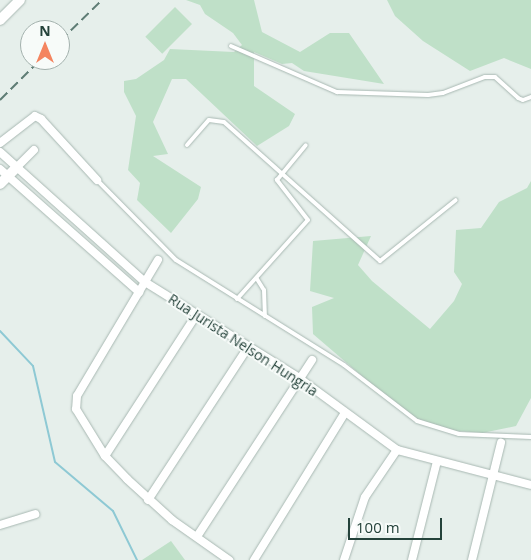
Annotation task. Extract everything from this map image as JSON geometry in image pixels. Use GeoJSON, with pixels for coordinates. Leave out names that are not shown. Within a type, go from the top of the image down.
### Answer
{"type":"FeatureCollection","features":[{"type":"Feature","properties":{"kind":"street"},"geometry":{"type":"LineString","coordinates":[[0,20],[20,0]]}},
{"type":"Feature","properties":{"kind":"street"},"geometry":{"type":"LineString","coordinates":[[0,143],[35,116],[41,119],[97,180]]}},
{"type":"Feature","properties":{"kind":"street"},"geometry":{"type":"LineString","coordinates":[[4,172],[17,167],[34,150]]}},
{"type":"Feature","properties":{"kind":"street","name":"Rua Jurista Nelson Hungria"},"geometry":{"type":"LineString","coordinates":[[0,152],[145,282],[299,378],[344,414],[396,450],[531,485]]}},
{"type":"Feature","properties":{"kind":"street"},"geometry":{"type":"LineString","coordinates":[[0,184],[4,172]]}},
{"type":"Feature","properties":{"kind":"street"},"geometry":{"type":"LineString","coordinates":[[4,172],[139,292]]}},
{"type":"Feature","properties":{"kind":"street"},"geometry":{"type":"LineString","coordinates":[[158,260],[75,403],[105,456],[148,500],[172,520],[198,535],[229,560]]}},
{"type":"Feature","properties":{"kind":"street"},"geometry":{"type":"LineString","coordinates":[[105,456],[197,314]]}},
{"type":"Feature","properties":{"kind":"street"},"geometry":{"type":"LineString","coordinates":[[148,500],[248,346]]}},
{"type":"Feature","properties":{"kind":"street"},"geometry":{"type":"LineString","coordinates":[[198,535],[312,360]]}},
{"type":"Feature","properties":{"kind":"street"},"geometry":{"type":"LineString","coordinates":[[254,560],[344,414]]}},
{"type":"Feature","properties":{"kind":"street"},"geometry":{"type":"LineString","coordinates":[[472,560],[501,443]]}},
{"type":"Feature","properties":{"kind":"street"},"geometry":{"type":"LineString","coordinates":[[344,560],[365,497],[396,450]]}},
{"type":"Feature","properties":{"kind":"street"},"geometry":{"type":"LineString","coordinates":[[412,560],[437,462]]}},
{"type":"Feature","properties":{"kind":"street"},"geometry":{"type":"LineString","coordinates":[[0,525],[35,514]]}},
{"type":"Feature","properties":{"kind":"lane"},"geometry":{"type":"LineString","coordinates":[[231,46],[337,92],[428,95],[443,93],[485,77],[495,77],[518,98],[523,100],[531,97]]}},
{"type":"Feature","properties":{"kind":"lane"},"geometry":{"type":"LineString","coordinates":[[187,145],[209,120],[216,119],[224,122],[380,261],[456,200]]}},
{"type":"Feature","properties":{"kind":"lane"},"geometry":{"type":"LineString","coordinates":[[238,299],[308,220],[278,185],[280,173],[306,145]]}},
{"type":"Feature","properties":{"kind":"lane"},"geometry":{"type":"LineString","coordinates":[[97,180],[176,260],[344,365],[417,421],[459,434],[531,437]]}},
{"type":"Feature","properties":{"kind":"lane"},"geometry":{"type":"LineString","coordinates":[[257,279],[264,290],[265,316]]}},
{"type":"Feature","properties":{"kind":"green space"},"geometry":{"type":"Polygon","coordinates":[[[186,0],[254,0],[262,32],[300,52],[330,33],[349,33],[384,84],[304,71],[292,63],[282,64],[254,52],[254,86],[295,114],[289,126],[257,146],[186,79],[172,79],[153,122],[168,154],[153,156],[201,187],[198,199],[171,233],[137,200],[140,183],[128,170],[136,116],[124,92],[124,81],[136,79],[164,60],[170,49],[234,52],[242,45],[233,33],[205,14],[200,5],[186,0]]]}},
{"type":"Feature","properties":{"kind":"green space"},"geometry":{"type":"Polygon","coordinates":[[[387,0],[531,0],[531,69],[504,58],[470,71],[423,41],[395,16],[387,0]]]}},
{"type":"Feature","properties":{"kind":"green space"},"geometry":{"type":"Polygon","coordinates":[[[175,7],[192,24],[162,54],[145,37],[175,7]]]}},
{"type":"Feature","properties":{"kind":"green space"},"geometry":{"type":"Polygon","coordinates":[[[531,181],[531,398],[516,426],[482,433],[436,429],[411,418],[313,334],[312,307],[334,298],[310,291],[313,241],[371,236],[358,265],[372,281],[430,329],[454,301],[462,284],[454,272],[456,230],[481,228],[499,202],[527,188],[531,181]]]}},
{"type":"Feature","properties":{"kind":"green space"},"geometry":{"type":"Polygon","coordinates":[[[171,541],[185,560],[142,560],[171,541]]]}},
{"type":"Feature","properties":{"kind":"waterway"},"geometry":{"type":"LineString","coordinates":[[0,331],[33,366],[55,462],[113,511],[137,560]]}},
{"type":"Feature","properties":{"kind":"railway"},"geometry":{"type":"LineString","coordinates":[[70,31],[102,0]]}},
{"type":"Feature","properties":{"kind":"railway"},"geometry":{"type":"LineString","coordinates":[[0,100],[30,70]]}}]}
